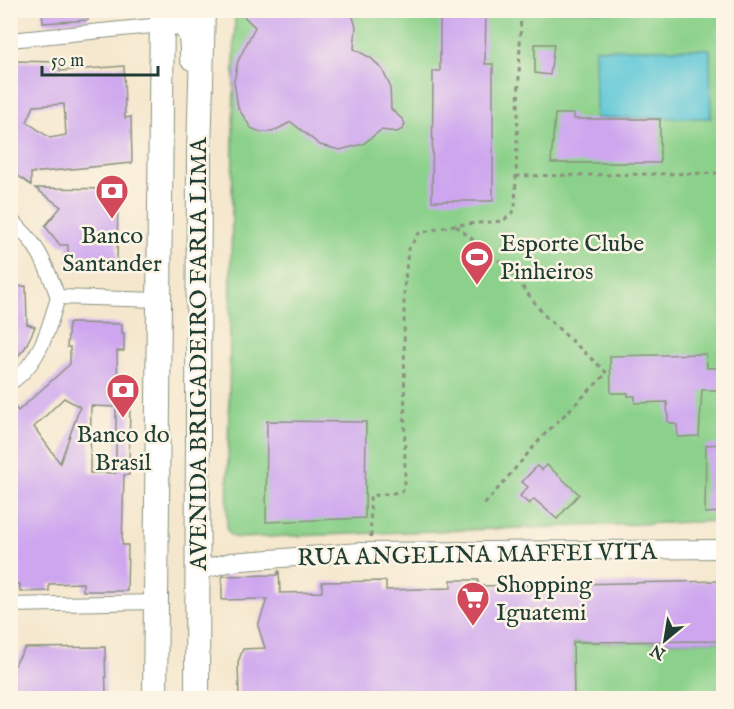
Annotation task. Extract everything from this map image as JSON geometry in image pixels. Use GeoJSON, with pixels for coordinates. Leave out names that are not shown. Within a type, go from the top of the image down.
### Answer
{"type":"FeatureCollection","features":[{"type":"Feature","properties":{"kind":"highway","name":"AVENIDA BRIGADEIRO FARIA LIMA"},"geometry":{"type":"LineString","coordinates":[[196,699],[199,154],[203,10]]}},
{"type":"Feature","properties":{"kind":"highway","name":"AVENIDA BRIGADEIRO FARIA LIMA"},"geometry":{"type":"LineString","coordinates":[[155,699],[162,18]]}},
{"type":"Feature","properties":{"kind":"highway"},"geometry":{"type":"LineString","coordinates":[[162,18],[182,23],[188,29],[192,42],[189,135],[199,154]]}},
{"type":"Feature","properties":{"kind":"street"},"geometry":{"type":"LineString","coordinates":[[10,40],[162,18]]}},
{"type":"Feature","properties":{"kind":"street"},"geometry":{"type":"LineString","coordinates":[[10,219],[30,236],[45,261],[58,297],[39,351],[23,374],[10,383]]}},
{"type":"Feature","properties":{"kind":"street"},"geometry":{"type":"LineString","coordinates":[[58,297],[159,300]]}},
{"type":"Feature","properties":{"kind":"street","name":"RUA ANGELINA MAFFEI VITA"},"geometry":{"type":"LineString","coordinates":[[197,560],[231,562],[371,552],[723,549]]}},
{"type":"Feature","properties":{"kind":"street"},"geometry":{"type":"LineString","coordinates":[[10,605],[156,602]]}},
{"type":"Feature","properties":{"kind":"path"},"geometry":{"type":"LineString","coordinates":[[371,552],[370,496],[401,492],[405,488],[404,290],[408,250],[419,233],[454,225],[503,221],[515,210],[520,10]]}},
{"type":"Feature","properties":{"kind":"path"},"geometry":{"type":"LineString","coordinates":[[516,176],[723,173]]}},
{"type":"Feature","properties":{"kind":"path"},"geometry":{"type":"LineString","coordinates":[[454,225],[507,267],[546,317],[607,373],[542,437],[484,505]]}},
{"type":"Feature","properties":{"kind":"green space","name":"Esporte Clube Pinheiros"},"geometry":{"type":"Polygon","coordinates":[[[235,11],[723,11],[723,521],[237,538],[230,535],[227,529],[235,11]]]}},
{"type":"Feature","properties":{"kind":"green space"},"geometry":{"type":"Polygon","coordinates":[[[723,641],[723,698],[574,698],[573,643],[723,641]]]}},
{"type":"Feature","properties":{"kind":"water"},"geometry":{"type":"Polygon","coordinates":[[[595,49],[710,49],[711,118],[596,118],[595,49]]]}},
{"type":"Feature","properties":{"kind":"building"},"geometry":{"type":"Polygon","coordinates":[[[42,10],[88,10],[88,20],[43,23],[42,10]]]}},
{"type":"Feature","properties":{"kind":"building"},"geometry":{"type":"Polygon","coordinates":[[[237,10],[351,10],[356,27],[354,49],[371,58],[382,69],[390,86],[391,109],[403,120],[405,124],[403,129],[397,132],[381,130],[363,144],[340,150],[320,145],[291,122],[272,132],[260,132],[251,128],[238,108],[234,81],[238,61],[255,27],[237,10]]]}},
{"type":"Feature","properties":{"kind":"building"},"geometry":{"type":"Polygon","coordinates":[[[440,10],[486,10],[485,64],[493,64],[493,201],[432,201],[433,71],[440,71],[440,10]]]}},
{"type":"Feature","properties":{"kind":"building"},"geometry":{"type":"Polygon","coordinates":[[[535,44],[554,44],[550,75],[535,73],[535,44]]]}},
{"type":"Feature","properties":{"kind":"building"},"geometry":{"type":"Polygon","coordinates":[[[10,61],[59,62],[60,71],[124,66],[125,118],[131,117],[132,163],[31,173],[31,185],[10,170],[10,61]],[[64,104],[34,106],[27,122],[50,138],[66,135],[64,104]]]}},
{"type":"Feature","properties":{"kind":"building"},"geometry":{"type":"Polygon","coordinates":[[[555,114],[574,114],[574,119],[660,119],[660,163],[551,163],[555,114]]]}},
{"type":"Feature","properties":{"kind":"building"},"geometry":{"type":"Polygon","coordinates":[[[35,188],[118,189],[117,268],[68,268],[68,245],[60,245],[45,226],[61,207],[35,188]]]}},
{"type":"Feature","properties":{"kind":"building"},"geometry":{"type":"Polygon","coordinates":[[[26,286],[27,324],[35,327],[25,348],[10,365],[10,287],[26,286]]]}},
{"type":"Feature","properties":{"kind":"building"},"geometry":{"type":"Polygon","coordinates":[[[69,323],[122,324],[124,351],[117,351],[118,400],[130,398],[129,475],[124,475],[122,545],[128,545],[127,591],[83,591],[83,583],[49,584],[49,591],[20,592],[20,584],[10,583],[10,400],[18,411],[70,364],[70,347],[67,347],[69,323]],[[64,398],[34,427],[60,463],[80,407],[64,398]],[[91,406],[90,473],[116,473],[116,407],[91,406]]]}},
{"type":"Feature","properties":{"kind":"building"},"geometry":{"type":"Polygon","coordinates":[[[706,354],[707,368],[723,368],[723,390],[702,390],[699,436],[678,437],[677,425],[668,422],[667,402],[635,403],[635,396],[628,396],[628,393],[611,393],[610,356],[706,354]]]}},
{"type":"Feature","properties":{"kind":"building"},"geometry":{"type":"Polygon","coordinates":[[[267,421],[366,422],[365,518],[266,522],[267,421]]]}},
{"type":"Feature","properties":{"kind":"building"},"geometry":{"type":"Polygon","coordinates":[[[723,444],[723,512],[705,513],[706,445],[723,444]]]}},
{"type":"Feature","properties":{"kind":"building"},"geometry":{"type":"Polygon","coordinates":[[[547,465],[579,494],[557,519],[534,499],[529,504],[520,496],[528,487],[522,482],[537,466],[542,470],[547,465]]]}},
{"type":"Feature","properties":{"kind":"building","name":"Shopping Iguatemi"},"geometry":{"type":"Polygon","coordinates":[[[279,570],[280,593],[322,592],[322,582],[386,581],[386,590],[451,588],[451,580],[478,580],[478,586],[723,581],[723,641],[573,642],[574,699],[239,699],[238,662],[243,649],[265,648],[258,626],[267,599],[222,600],[222,576],[277,575],[279,570]]]}},
{"type":"Feature","properties":{"kind":"building"},"geometry":{"type":"Polygon","coordinates":[[[105,647],[106,699],[10,699],[10,672],[25,648],[105,647]]]}},
{"type":"Feature","properties":{"kind":"place","name":"Banco Santander"},"geometry":{"type":"Point","coordinates":[112,220]}},
{"type":"Feature","properties":{"kind":"place","name":"Esporte Clube Pinheiros"},"geometry":{"type":"Point","coordinates":[477,286]}},
{"type":"Feature","properties":{"kind":"place","name":"Banco do Brasil"},"geometry":{"type":"Point","coordinates":[123,419]}},
{"type":"Feature","properties":{"kind":"place","name":"Shopping Iguatemi"},"geometry":{"type":"Point","coordinates":[473,627]}}]}
